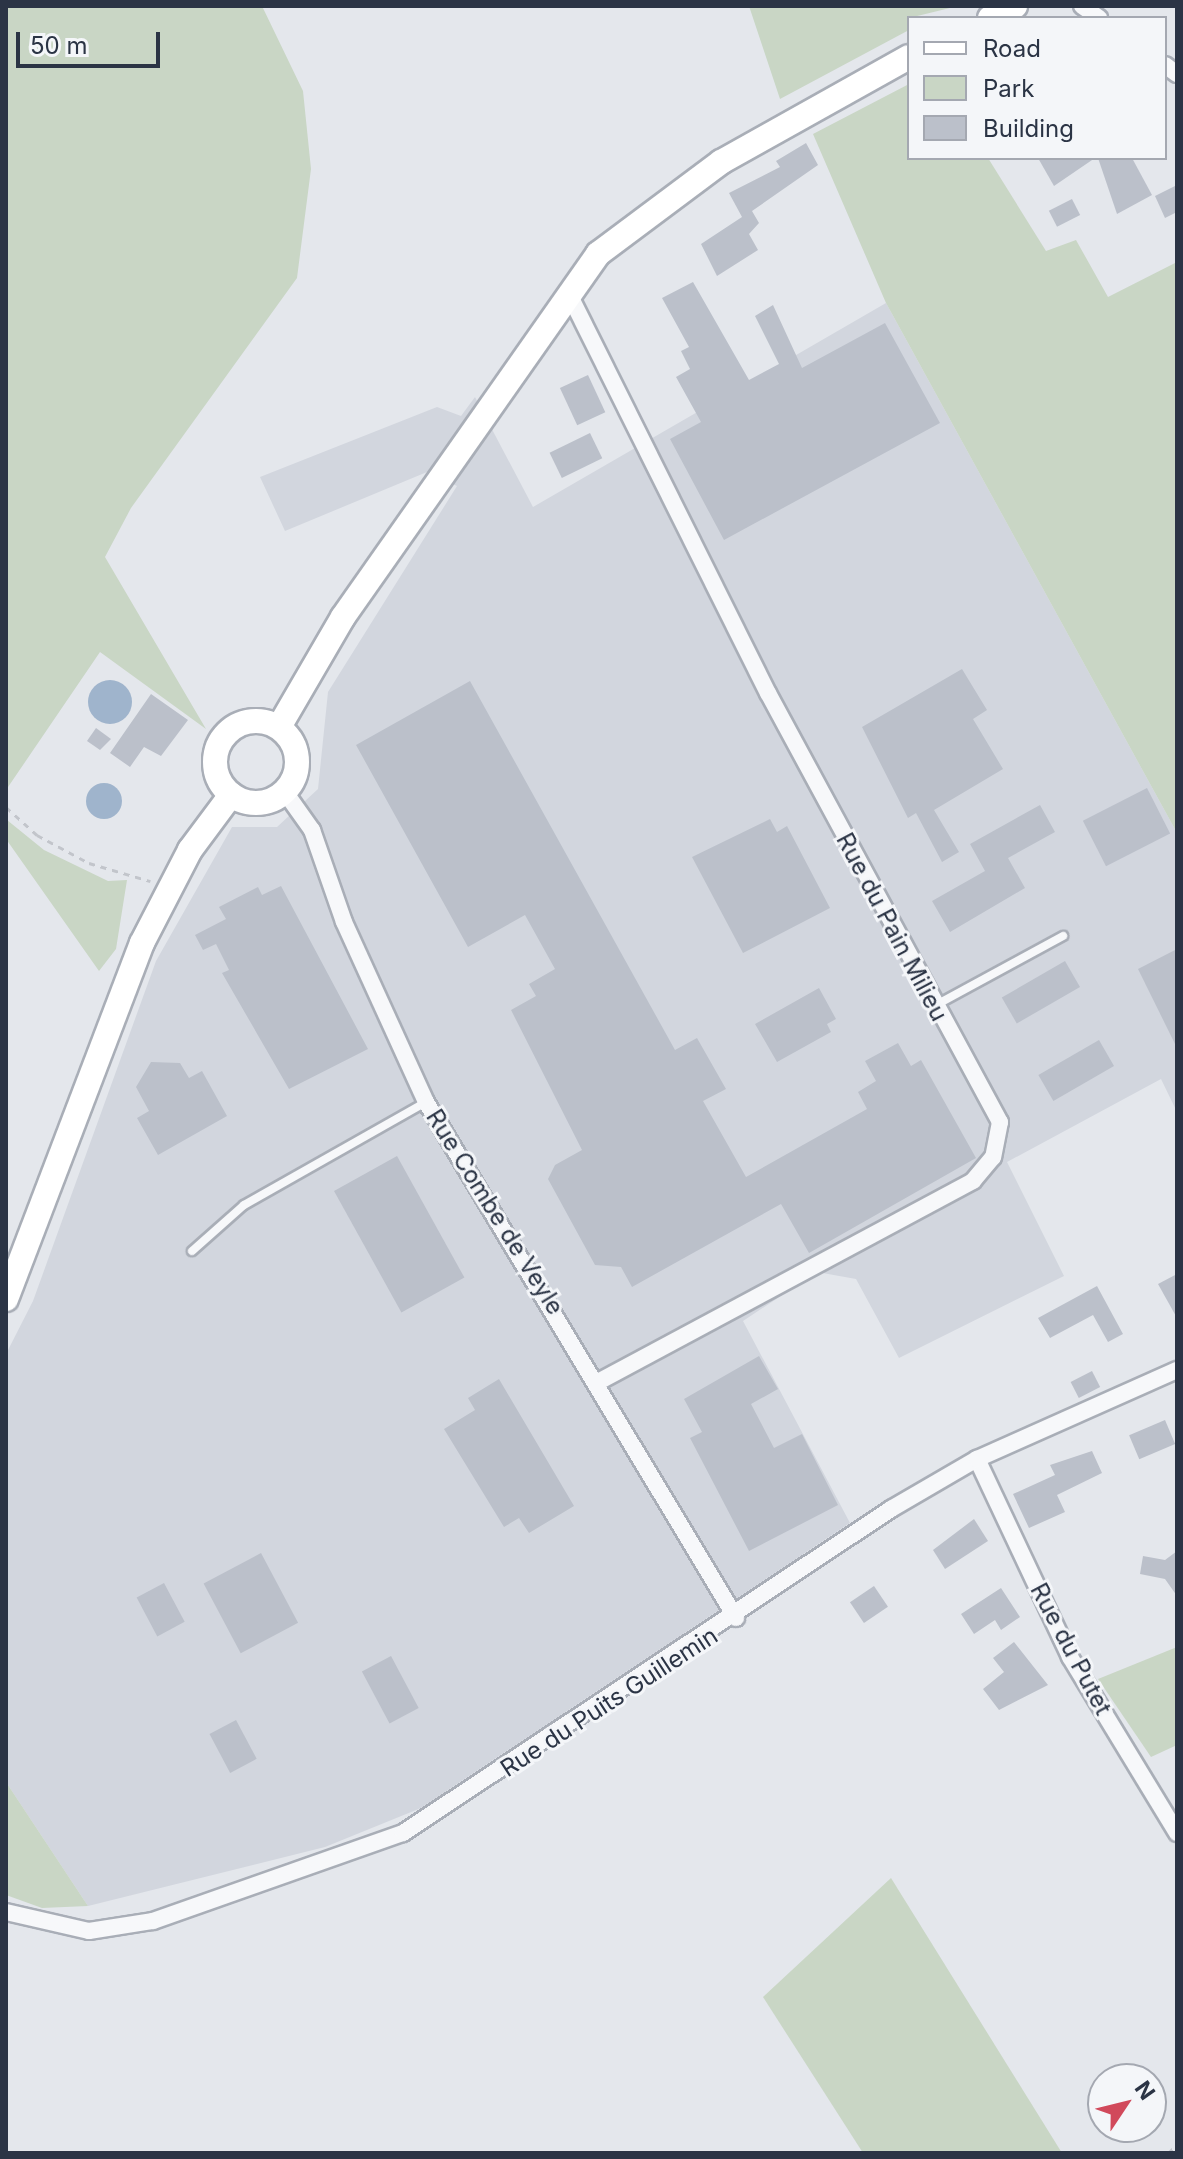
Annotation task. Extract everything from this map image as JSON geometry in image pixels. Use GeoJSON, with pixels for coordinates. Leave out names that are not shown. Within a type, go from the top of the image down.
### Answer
{"type":"FeatureCollection","features":[{"type":"Feature","properties":{"kind":"main road"},"geometry":{"type":"LineString","coordinates":[[279,727],[343,617],[568,292],[598,254],[709,171],[907,58]]}},
{"type":"Feature","properties":{"kind":"main road"},"geometry":{"type":"LineString","coordinates":[[252,720],[279,727],[297,753],[285,792],[259,803],[231,795],[216,773],[226,733],[252,720]]}},
{"type":"Feature","properties":{"kind":"main road"},"geometry":{"type":"LineString","coordinates":[[6,1299],[167,891],[231,795]]}},
{"type":"Feature","properties":{"kind":"street","name":"Rue du Pain Milieu"},"geometry":{"type":"LineString","coordinates":[[568,292],[933,1006],[1000,1122],[993,1157],[973,1181],[600,1381]]}},
{"type":"Feature","properties":{"kind":"street","name":"Rue Combe de Veyle"},"geometry":{"type":"LineString","coordinates":[[285,792],[312,830],[344,922],[426,1102],[600,1381],[736,1618]]}},
{"type":"Feature","properties":{"kind":"street","name":"Rue du Puits Guillemin"},"geometry":{"type":"LineString","coordinates":[[6,1912],[89,1931],[153,1921],[403,1833],[977,1459],[1177,1370]]}},
{"type":"Feature","properties":{"kind":"street","name":"Rue du Putet"},"geometry":{"type":"LineString","coordinates":[[977,1459],[1070,1657],[1177,1833]]}},
{"type":"Feature","properties":{"kind":"lane"},"geometry":{"type":"LineString","coordinates":[[933,1006],[1063,936]]}},
{"type":"Feature","properties":{"kind":"lane"},"geometry":{"type":"LineString","coordinates":[[192,1251],[244,1205],[426,1102]]}},
{"type":"Feature","properties":{"kind":"path"},"geometry":{"type":"LineString","coordinates":[[6,807],[37,835],[89,863],[136,872],[167,891]]}},
{"type":"Feature","properties":{"kind":"path"},"geometry":{"type":"LineString","coordinates":[[1168,2153],[1177,2145]]}},
{"type":"Feature","properties":{"kind":"shaded area"},"geometry":{"type":"Polygon","coordinates":[[[886,303],[1177,833],[1177,1112],[1161,1079],[1007,1162],[1064,1276],[899,1358],[856,1279],[817,1272],[743,1321],[850,1523],[421,1808],[325,1847],[88,1906],[6,1782],[6,1354],[33,1301],[156,961],[232,827],[277,827],[318,789],[328,692],[457,486],[427,472],[285,531],[260,477],[437,407],[461,416],[475,397],[533,507],[886,303]]]}},
{"type":"Feature","properties":{"kind":"green space"},"geometry":{"type":"Polygon","coordinates":[[[6,6],[262,6],[303,91],[311,169],[297,278],[131,508],[105,557],[206,729],[100,652],[6,790],[6,6]]]}},
{"type":"Feature","properties":{"kind":"green space"},"geometry":{"type":"Polygon","coordinates":[[[749,6],[949,6],[907,16],[907,31],[780,99],[749,6]]]}},
{"type":"Feature","properties":{"kind":"green space"},"geometry":{"type":"Polygon","coordinates":[[[907,85],[907,160],[989,160],[1046,251],[1076,240],[1108,297],[1177,262],[1177,833],[886,303],[813,134],[907,85]]]}},
{"type":"Feature","properties":{"kind":"green space"},"geometry":{"type":"Polygon","coordinates":[[[6,808],[7,820],[44,850],[108,881],[127,880],[116,949],[99,971],[6,839],[6,808]]]}},
{"type":"Feature","properties":{"kind":"green space"},"geometry":{"type":"Polygon","coordinates":[[[1177,1647],[1177,1745],[1151,1757],[1098,1679],[1177,1647]]]}},
{"type":"Feature","properties":{"kind":"green space"},"geometry":{"type":"Polygon","coordinates":[[[6,1782],[88,1906],[42,1908],[6,1895],[6,1782]]]}},
{"type":"Feature","properties":{"kind":"green space"},"geometry":{"type":"Polygon","coordinates":[[[891,1878],[1062,2153],[863,2153],[763,1997],[891,1878]]]}},
{"type":"Feature","properties":{"kind":"water"},"geometry":{"type":"Polygon","coordinates":[[[110,680],[126,686],[132,702],[126,718],[110,724],[94,718],[88,702],[94,686],[110,680]]]}},
{"type":"Feature","properties":{"kind":"water"},"geometry":{"type":"Polygon","coordinates":[[[104,783],[117,788],[122,801],[117,814],[104,819],[91,814],[86,801],[91,788],[104,783]]]}},
{"type":"Feature","properties":{"kind":"building"},"geometry":{"type":"Polygon","coordinates":[[[806,143],[818,165],[752,211],[759,223],[749,234],[758,250],[717,276],[701,244],[742,217],[729,193],[780,167],[776,161],[806,143]]]}},
{"type":"Feature","properties":{"kind":"building"},"geometry":{"type":"Polygon","coordinates":[[[1039,160],[1092,160],[1054,186],[1039,160]]]}},
{"type":"Feature","properties":{"kind":"building"},"geometry":{"type":"Polygon","coordinates":[[[1099,160],[1133,160],[1152,195],[1117,214],[1099,160]]]}},
{"type":"Feature","properties":{"kind":"building"},"geometry":{"type":"Polygon","coordinates":[[[1177,185],[1177,212],[1165,218],[1155,196],[1177,185]]]}},
{"type":"Feature","properties":{"kind":"building"},"geometry":{"type":"Polygon","coordinates":[[[1072,199],[1080,215],[1057,227],[1049,211],[1072,199]]]}},
{"type":"Feature","properties":{"kind":"building"},"geometry":{"type":"Polygon","coordinates":[[[693,282],[749,380],[779,364],[755,316],[773,305],[802,368],[885,323],[940,423],[724,540],[670,439],[701,422],[676,377],[690,369],[681,351],[689,347],[662,298],[693,282]]]}},
{"type":"Feature","properties":{"kind":"building"},"geometry":{"type":"Polygon","coordinates":[[[588,375],[605,412],[577,425],[560,388],[588,375]]]}},
{"type":"Feature","properties":{"kind":"building"},"geometry":{"type":"Polygon","coordinates":[[[590,433],[602,458],[562,478],[550,453],[590,433]]]}},
{"type":"Feature","properties":{"kind":"building"},"geometry":{"type":"Polygon","coordinates":[[[962,669],[987,710],[973,719],[1003,769],[934,810],[959,852],[942,862],[916,813],[908,818],[862,727],[962,669]]]}},
{"type":"Feature","properties":{"kind":"building"},"geometry":{"type":"Polygon","coordinates":[[[470,681],[675,1050],[697,1038],[726,1089],[703,1101],[746,1177],[867,1109],[858,1092],[876,1081],[865,1061],[898,1043],[911,1066],[921,1060],[976,1158],[809,1253],[781,1204],[632,1287],[621,1267],[595,1265],[548,1179],[555,1165],[582,1150],[511,1010],[536,996],[529,984],[555,969],[525,915],[468,947],[356,745],[470,681]]]}},
{"type":"Feature","properties":{"kind":"building"},"geometry":{"type":"Polygon","coordinates":[[[151,694],[188,720],[161,756],[144,747],[130,767],[110,753],[151,694]]]}},
{"type":"Feature","properties":{"kind":"building"},"geometry":{"type":"Polygon","coordinates":[[[96,728],[111,739],[100,750],[87,741],[96,728]]]}},
{"type":"Feature","properties":{"kind":"building"},"geometry":{"type":"Polygon","coordinates":[[[1147,788],[1170,833],[1106,866],[1083,821],[1147,788]]]}},
{"type":"Feature","properties":{"kind":"building"},"geometry":{"type":"Polygon","coordinates":[[[1040,805],[1055,832],[1008,858],[1025,888],[950,932],[932,901],[985,871],[970,844],[1040,805]]]}},
{"type":"Feature","properties":{"kind":"building"},"geometry":{"type":"Polygon","coordinates":[[[770,819],[777,832],[787,826],[830,908],[743,953],[692,857],[770,819]]]}},
{"type":"Feature","properties":{"kind":"building"},"geometry":{"type":"Polygon","coordinates":[[[281,886],[368,1049],[289,1089],[222,973],[229,970],[216,944],[203,950],[195,935],[226,919],[219,907],[258,887],[262,895],[281,886]]]}},
{"type":"Feature","properties":{"kind":"building"},"geometry":{"type":"Polygon","coordinates":[[[1177,949],[1177,1048],[1138,969],[1177,949]]]}},
{"type":"Feature","properties":{"kind":"building"},"geometry":{"type":"Polygon","coordinates":[[[1065,961],[1080,987],[1017,1023],[1002,997],[1065,961]]]}},
{"type":"Feature","properties":{"kind":"building"},"geometry":{"type":"Polygon","coordinates":[[[819,988],[836,1019],[827,1024],[831,1032],[777,1062],[755,1024],[819,988]]]}},
{"type":"Feature","properties":{"kind":"building"},"geometry":{"type":"Polygon","coordinates":[[[1099,1040],[1114,1066],[1053,1101],[1038,1075],[1099,1040]]]}},
{"type":"Feature","properties":{"kind":"building"},"geometry":{"type":"Polygon","coordinates":[[[151,1062],[180,1063],[189,1078],[202,1071],[227,1116],[158,1155],[137,1118],[149,1111],[136,1087],[151,1062]]]}},
{"type":"Feature","properties":{"kind":"building"},"geometry":{"type":"Polygon","coordinates":[[[397,1156],[464,1278],[401,1312],[334,1191],[397,1156]]]}},
{"type":"Feature","properties":{"kind":"building"},"geometry":{"type":"Polygon","coordinates":[[[1177,1274],[1177,1318],[1158,1284],[1177,1274]]]}},
{"type":"Feature","properties":{"kind":"building"},"geometry":{"type":"Polygon","coordinates":[[[1097,1286],[1123,1334],[1108,1342],[1093,1315],[1050,1338],[1038,1318],[1097,1286]]]}},
{"type":"Feature","properties":{"kind":"building"},"geometry":{"type":"Polygon","coordinates":[[[759,1356],[778,1389],[751,1404],[774,1448],[802,1434],[838,1505],[749,1551],[690,1438],[702,1432],[684,1399],[759,1356]]]}},
{"type":"Feature","properties":{"kind":"building"},"geometry":{"type":"Polygon","coordinates":[[[1092,1371],[1100,1387],[1079,1398],[1071,1382],[1092,1371]]]}},
{"type":"Feature","properties":{"kind":"building"},"geometry":{"type":"Polygon","coordinates":[[[499,1379],[574,1506],[529,1533],[519,1518],[504,1527],[444,1429],[475,1410],[468,1398],[499,1379]]]}},
{"type":"Feature","properties":{"kind":"building"},"geometry":{"type":"Polygon","coordinates":[[[1165,1420],[1175,1444],[1139,1459],[1129,1435],[1165,1420]]]}},
{"type":"Feature","properties":{"kind":"building"},"geometry":{"type":"Polygon","coordinates":[[[1092,1451],[1102,1473],[1057,1495],[1065,1512],[1029,1528],[1013,1494],[1055,1475],[1050,1465],[1092,1451]]]}},
{"type":"Feature","properties":{"kind":"building"},"geometry":{"type":"Polygon","coordinates":[[[974,1519],[988,1541],[945,1569],[933,1550],[974,1519]]]}},
{"type":"Feature","properties":{"kind":"building"},"geometry":{"type":"Polygon","coordinates":[[[1177,1551],[1177,1596],[1165,1579],[1140,1574],[1143,1556],[1165,1560],[1177,1551]]]}},
{"type":"Feature","properties":{"kind":"building"},"geometry":{"type":"Polygon","coordinates":[[[261,1553],[298,1623],[241,1653],[204,1584],[261,1553]]]}},
{"type":"Feature","properties":{"kind":"building"},"geometry":{"type":"Polygon","coordinates":[[[164,1583],[185,1622],[157,1636],[137,1598],[164,1583]]]}},
{"type":"Feature","properties":{"kind":"building"},"geometry":{"type":"Polygon","coordinates":[[[874,1586],[888,1607],[864,1623],[850,1602],[874,1586]]]}},
{"type":"Feature","properties":{"kind":"building"},"geometry":{"type":"Polygon","coordinates":[[[1001,1588],[1020,1617],[1001,1630],[995,1620],[974,1634],[961,1614],[1001,1588]]]}},
{"type":"Feature","properties":{"kind":"building"},"geometry":{"type":"Polygon","coordinates":[[[1014,1642],[1048,1685],[999,1710],[983,1689],[1004,1672],[993,1658],[1014,1642]]]}},
{"type":"Feature","properties":{"kind":"building"},"geometry":{"type":"Polygon","coordinates":[[[391,1656],[419,1708],[390,1724],[362,1671],[391,1656]]]}},
{"type":"Feature","properties":{"kind":"building"},"geometry":{"type":"Polygon","coordinates":[[[236,1720],[257,1759],[230,1773],[210,1734],[236,1720]]]}}]}
